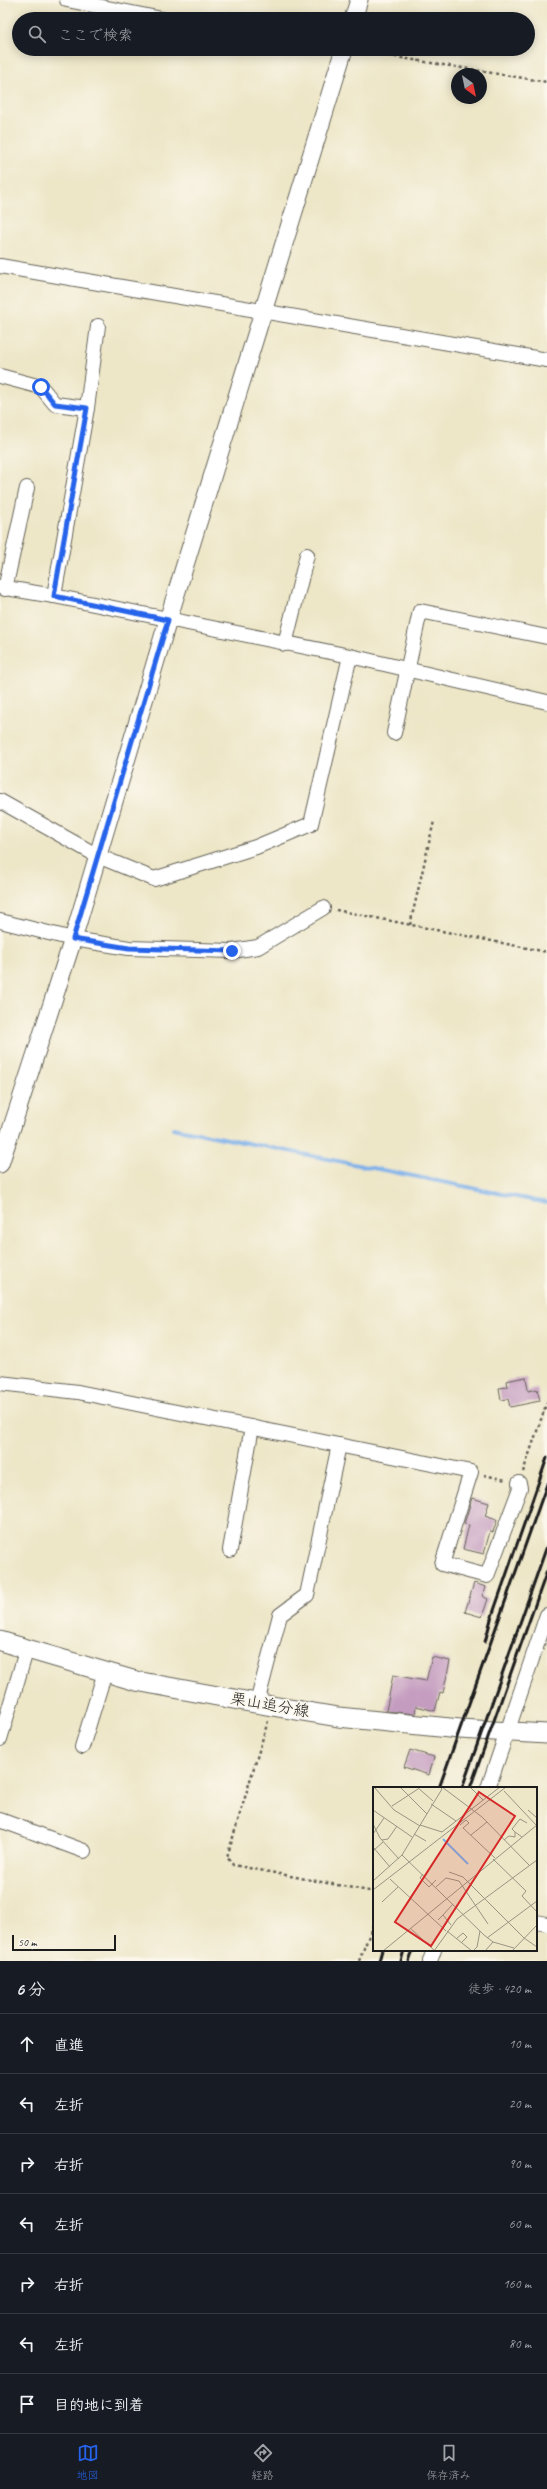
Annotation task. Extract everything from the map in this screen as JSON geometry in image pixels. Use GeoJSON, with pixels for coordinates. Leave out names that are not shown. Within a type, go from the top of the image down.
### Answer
{"type":"FeatureCollection","features":[{"type":"Feature","properties":{"kind":"main road","name":"栗山追分線"},"geometry":{"type":"LineString","coordinates":[[0,1641],[136,1681],[265,1705],[338,1717],[460,1729],[491,1730],[507,1733],[547,1734]]}},
{"type":"Feature","properties":{"kind":"street"},"geometry":{"type":"LineString","coordinates":[[67,0],[127,12]]}},
{"type":"Feature","properties":{"kind":"street"},"geometry":{"type":"LineString","coordinates":[[356,12],[359,0]]}},
{"type":"Feature","properties":{"kind":"street"},"geometry":{"type":"LineString","coordinates":[[0,1164],[73,939],[168,620],[264,312],[348,56]]}},
{"type":"Feature","properties":{"kind":"street"},"geometry":{"type":"LineString","coordinates":[[0,266],[547,360]]}},
{"type":"Feature","properties":{"kind":"street"},"geometry":{"type":"LineString","coordinates":[[54,596],[87,408],[98,326]]}},
{"type":"Feature","properties":{"kind":"street"},"geometry":{"type":"LineString","coordinates":[[0,376],[41,387],[55,404],[87,408]]}},
{"type":"Feature","properties":{"kind":"street"},"geometry":{"type":"LineString","coordinates":[[27,488],[3,588],[54,596],[350,656],[547,702]]}},
{"type":"Feature","properties":{"kind":"street"},"geometry":{"type":"LineString","coordinates":[[285,644],[306,555]]}},
{"type":"Feature","properties":{"kind":"street"},"geometry":{"type":"LineString","coordinates":[[394,733],[420,611],[547,637]]}},
{"type":"Feature","properties":{"kind":"street"},"geometry":{"type":"LineString","coordinates":[[0,801],[98,856],[154,879],[256,847],[311,824],[350,656]]}},
{"type":"Feature","properties":{"kind":"street"},"geometry":{"type":"LineString","coordinates":[[0,921],[73,939],[129,948],[232,951],[258,947],[324,908]]}},
{"type":"Feature","properties":{"kind":"street"},"geometry":{"type":"LineString","coordinates":[[0,1382],[78,1392],[471,1472],[442,1564],[487,1576],[520,1488],[519,1483]]}},
{"type":"Feature","properties":{"kind":"street"},"geometry":{"type":"LineString","coordinates":[[230,1550],[252,1427]]}},
{"type":"Feature","properties":{"kind":"street"},"geometry":{"type":"LineString","coordinates":[[265,1705],[280,1615],[307,1595],[339,1445]]}},
{"type":"Feature","properties":{"kind":"street"},"geometry":{"type":"LineString","coordinates":[[488,1787],[547,1615]]}},
{"type":"Feature","properties":{"kind":"street"},"geometry":{"type":"LineString","coordinates":[[0,1739],[27,1648]]}},
{"type":"Feature","properties":{"kind":"street"},"geometry":{"type":"LineString","coordinates":[[82,1747],[105,1672]]}},
{"type":"Feature","properties":{"kind":"street"},"geometry":{"type":"LineString","coordinates":[[0,1820],[84,1851]]}},
{"type":"Feature","properties":{"kind":"street"},"geometry":{"type":"LineString","coordinates":[[537,1922],[547,1924]]}},
{"type":"Feature","properties":{"kind":"street"},"geometry":{"type":"LineString","coordinates":[[430,1961],[434,1951]]}},
{"type":"Feature","properties":{"kind":"path"},"geometry":{"type":"LineString","coordinates":[[387,56],[547,82]]}},
{"type":"Feature","properties":{"kind":"path"},"geometry":{"type":"LineString","coordinates":[[410,925],[434,821]]}},
{"type":"Feature","properties":{"kind":"path"},"geometry":{"type":"LineString","coordinates":[[324,908],[547,952]]}},
{"type":"Feature","properties":{"kind":"path"},"geometry":{"type":"LineString","coordinates":[[471,1472],[519,1483],[547,1404]]}},
{"type":"Feature","properties":{"kind":"path"},"geometry":{"type":"LineString","coordinates":[[265,1705],[227,1857],[233,1865],[373,1892]]}},
{"type":"Feature","properties":{"kind":"path"},"geometry":{"type":"LineString","coordinates":[[359,1961],[373,1926]]}},
{"type":"Feature","properties":{"kind":"building"},"geometry":{"type":"Polygon","coordinates":[[[526,1377],[528,1391],[537,1389],[540,1401],[510,1407],[508,1399],[501,1400],[499,1388],[507,1387],[506,1381],[526,1377]]]}},
{"type":"Feature","properties":{"kind":"building"},"geometry":{"type":"Polygon","coordinates":[[[472,1498],[489,1503],[485,1516],[497,1520],[493,1532],[490,1531],[484,1554],[463,1549],[469,1525],[464,1524],[472,1498]]]}},
{"type":"Feature","properties":{"kind":"building"},"geometry":{"type":"Polygon","coordinates":[[[474,1583],[486,1587],[482,1596],[488,1599],[482,1617],[465,1612],[474,1583]]]}},
{"type":"Feature","properties":{"kind":"building"},"geometry":{"type":"Polygon","coordinates":[[[432,1657],[450,1661],[443,1693],[440,1692],[435,1711],[416,1706],[415,1714],[386,1711],[393,1675],[426,1681],[432,1657]]]}},
{"type":"Feature","properties":{"kind":"building"},"geometry":{"type":"Polygon","coordinates":[[[410,1750],[434,1757],[429,1775],[404,1767],[410,1750]]]}},
{"type":"Feature","properties":{"kind":"waterway"},"geometry":{"type":"LineString","coordinates":[[173,1128],[547,1203]]}},
{"type":"Feature","properties":{"kind":"railway"},"geometry":{"type":"LineString","coordinates":[[485,1642],[491,1619],[547,1458]]}},
{"type":"Feature","properties":{"kind":"railway"},"geometry":{"type":"LineString","coordinates":[[439,1787],[547,1484]]}},
{"type":"Feature","properties":{"kind":"railway"},"geometry":{"type":"LineString","coordinates":[[462,1787],[547,1546]]}},
{"type":"Feature","properties":{"kind":"railway"},"geometry":{"type":"LineString","coordinates":[[470,1787],[547,1571]]}},
{"type":"Feature","properties":{"kind":"railway"},"geometry":{"type":"LineString","coordinates":[[379,1961],[382,1951]]}},
{"type":"Feature","properties":{"kind":"railway"},"geometry":{"type":"LineString","coordinates":[[401,1961],[404,1951]]}},
{"type":"Feature","properties":{"kind":"railway"},"geometry":{"type":"LineString","coordinates":[[409,1961],[413,1951]]}},
{"type":"Feature","properties":{"kind":"route"},"geometry":{"type":"LineString","coordinates":[[41,387],[55,404],[87,408],[54,596],[168,620],[73,939],[129,948],[232,951]]}}]}
